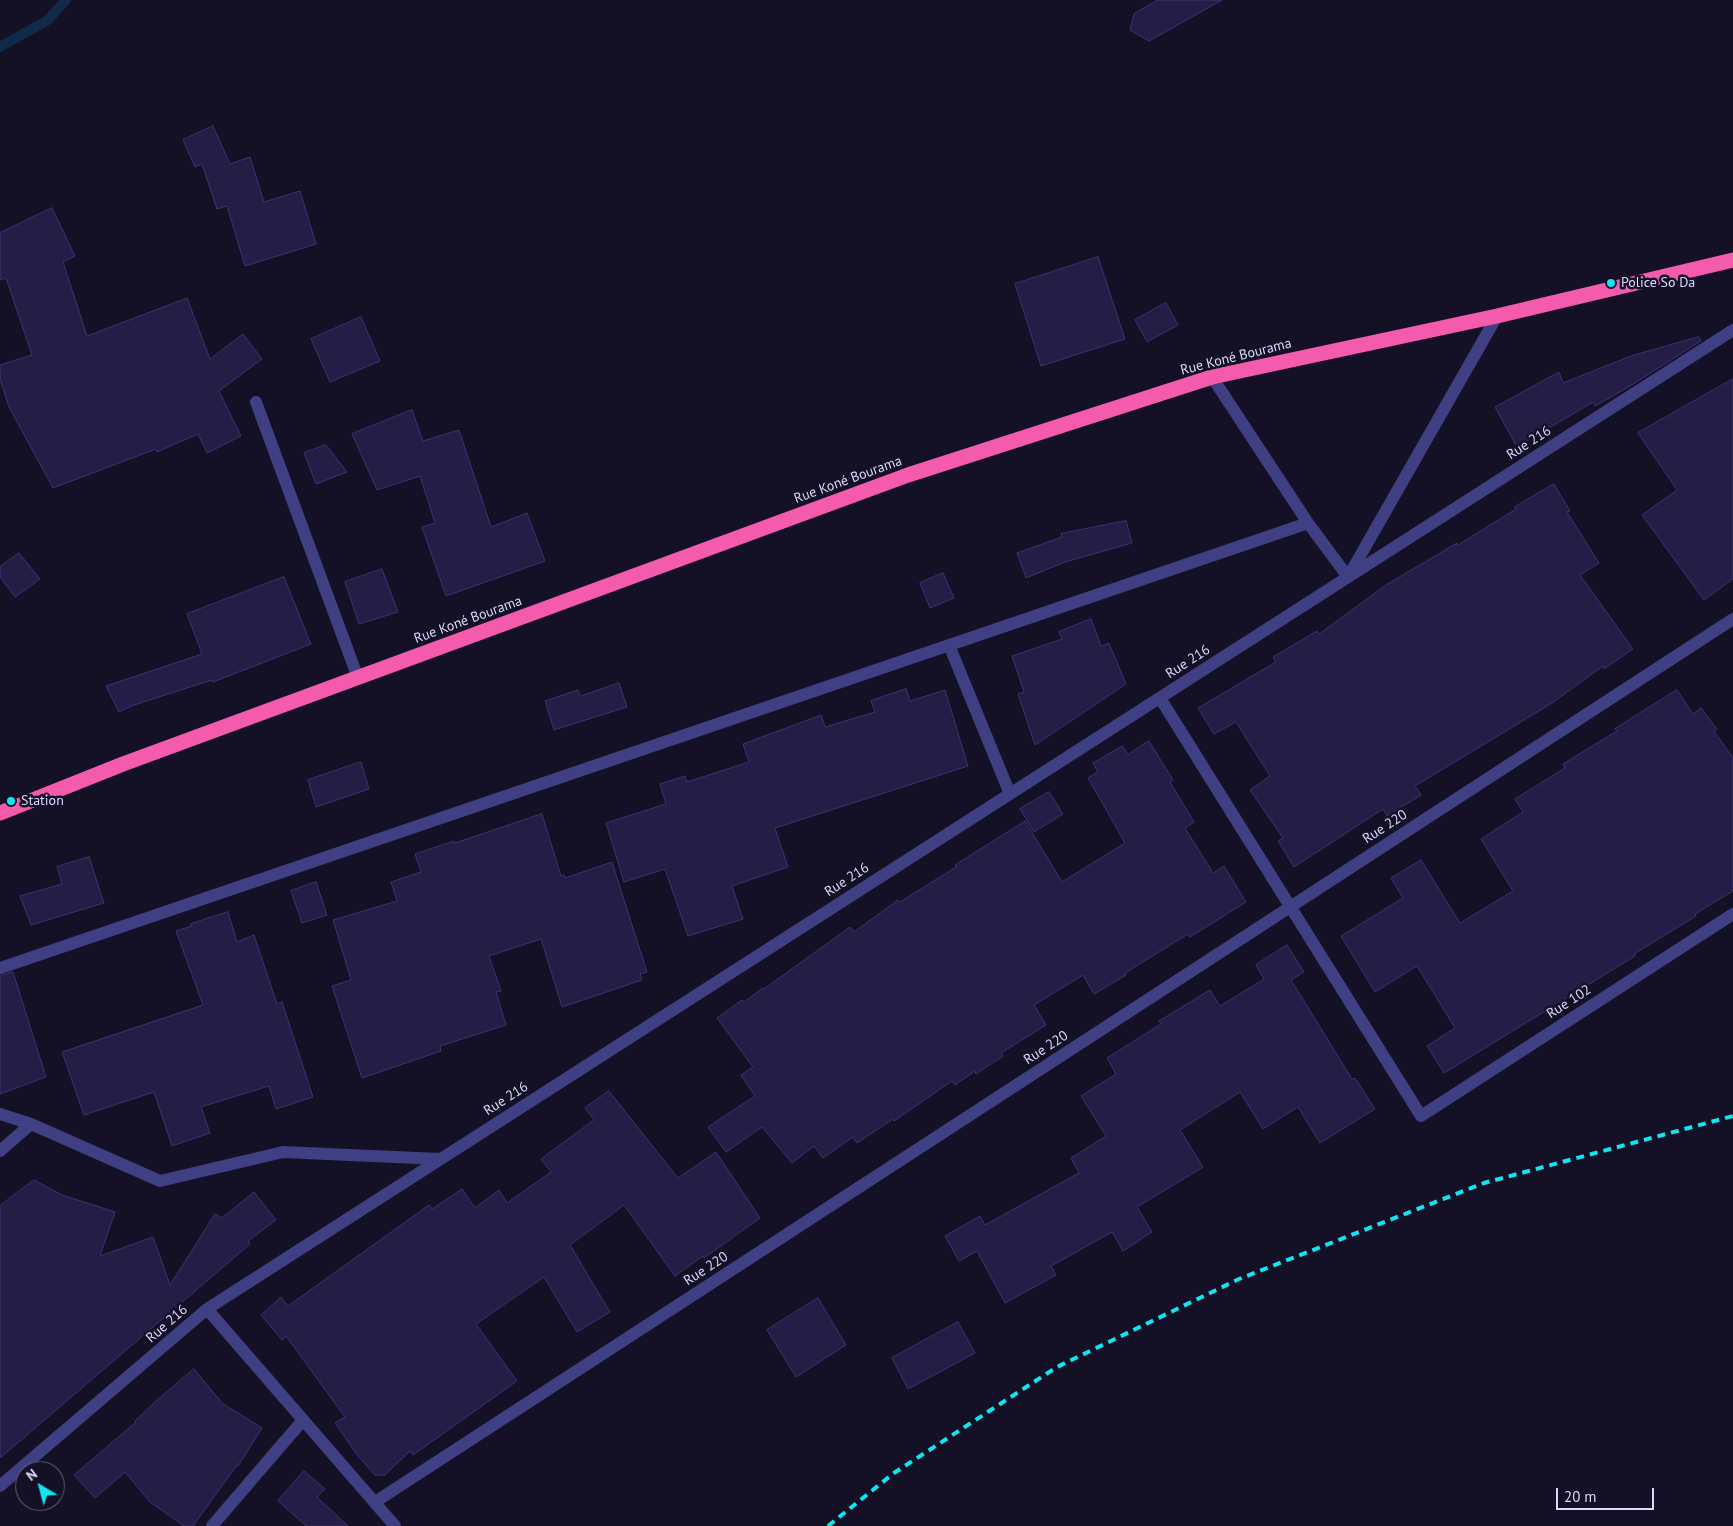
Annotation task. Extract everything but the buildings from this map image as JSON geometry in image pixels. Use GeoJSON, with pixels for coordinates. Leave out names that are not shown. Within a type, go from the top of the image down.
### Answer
{"type":"FeatureCollection","features":[{"type":"Feature","properties":{"kind":"highway","name":"Rue Koné Bourama"},"geometry":{"type":"LineString","coordinates":[[0,813],[123,764],[908,475],[1212,377],[1497,316],[1733,260]]}},
{"type":"Feature","properties":{"kind":"street"},"geometry":{"type":"LineString","coordinates":[[1212,377],[1308,523],[1348,577],[1497,316]]}},
{"type":"Feature","properties":{"kind":"street","name":"Rue 216"},"geometry":{"type":"LineString","coordinates":[[0,1486],[207,1309],[1733,330]]}},
{"type":"Feature","properties":{"kind":"street"},"geometry":{"type":"LineString","coordinates":[[256,402],[358,678]]}},
{"type":"Feature","properties":{"kind":"street"},"geometry":{"type":"LineString","coordinates":[[0,968],[1308,523]]}},
{"type":"Feature","properties":{"kind":"street","name":"Rue 220"},"geometry":{"type":"LineString","coordinates":[[375,1502],[1733,619]]}},
{"type":"Feature","properties":{"kind":"street"},"geometry":{"type":"LineString","coordinates":[[949,645],[1010,794]]}},
{"type":"Feature","properties":{"kind":"street"},"geometry":{"type":"LineString","coordinates":[[1160,698],[1290,907]]}},
{"type":"Feature","properties":{"kind":"street","name":"Rue 102"},"geometry":{"type":"LineString","coordinates":[[1290,907],[1421,1116],[1733,914]]}},
{"type":"Feature","properties":{"kind":"street"},"geometry":{"type":"LineString","coordinates":[[0,1114],[31,1124],[160,1181],[283,1152],[440,1159]]}},
{"type":"Feature","properties":{"kind":"street"},"geometry":{"type":"LineString","coordinates":[[0,1151],[31,1124]]}},
{"type":"Feature","properties":{"kind":"street"},"geometry":{"type":"LineString","coordinates":[[207,1309],[395,1526]]}},
{"type":"Feature","properties":{"kind":"street"},"geometry":{"type":"LineString","coordinates":[[212,1526],[303,1420]]}},
{"type":"Feature","properties":{"kind":"waterway"},"geometry":{"type":"LineString","coordinates":[[0,47],[48,20],[66,0]]}},
{"type":"Feature","properties":{"kind":"railway"},"geometry":{"type":"LineString","coordinates":[[828,1526],[894,1473],[1057,1367],[1239,1279],[1484,1183],[1733,1116]]}},
{"type":"Feature","properties":{"kind":"place","name":"Police So Da"},"geometry":{"type":"Point","coordinates":[1611,283]}},
{"type":"Feature","properties":{"kind":"place","name":"Station"},"geometry":{"type":"Point","coordinates":[11,801]}}]}
